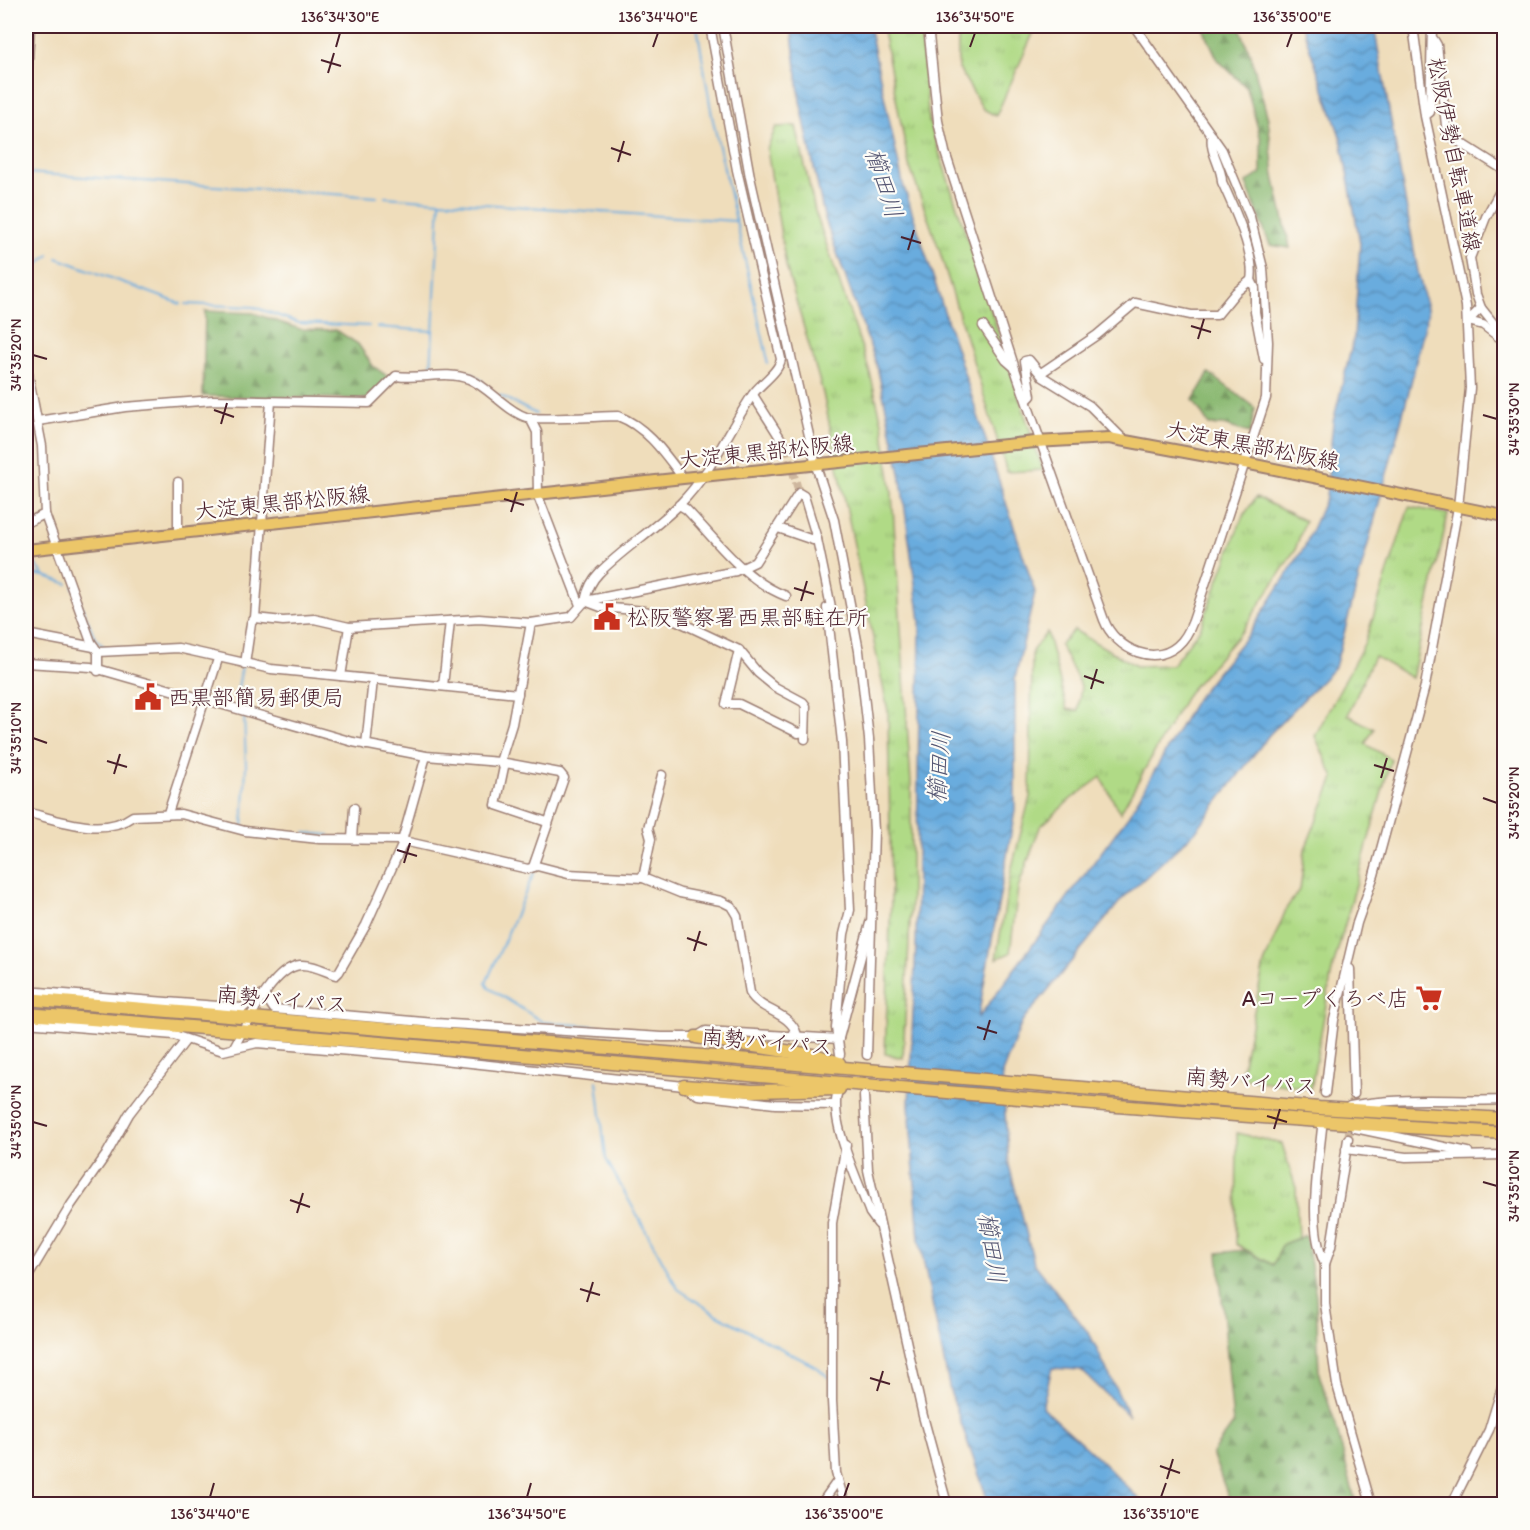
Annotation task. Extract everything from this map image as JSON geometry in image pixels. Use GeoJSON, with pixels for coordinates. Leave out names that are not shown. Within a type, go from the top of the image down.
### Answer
{"type":"FeatureCollection","features":[{"type":"Feature","properties":{"kind":"highway","name":"南勢バイパス"},"geometry":{"type":"LineString","coordinates":[[26,999],[1319,1108],[1504,1119]]}},
{"type":"Feature","properties":{"kind":"highway","name":"南勢バイパス"},"geometry":{"type":"LineString","coordinates":[[26,1014],[854,1085],[867,1091],[1320,1125],[1338,1123],[1504,1133]]}},
{"type":"Feature","properties":{"kind":"highway"},"geometry":{"type":"LineString","coordinates":[[696,1037],[818,1056],[853,1069]]}},
{"type":"Feature","properties":{"kind":"highway"},"geometry":{"type":"LineString","coordinates":[[684,1086],[752,1091],[840,1089],[854,1085]]}},
{"type":"Feature","properties":{"kind":"main road","name":"大淀東黒部松阪線"},"geometry":{"type":"LineString","coordinates":[[26,550],[683,478],[701,478],[1039,442],[1123,439],[1504,516]]}},
{"type":"Feature","properties":{"kind":"street"},"geometry":{"type":"LineString","coordinates":[[26,95],[30,26]]}},
{"type":"Feature","properties":{"kind":"street"},"geometry":{"type":"LineString","coordinates":[[255,618],[284,621],[314,619],[349,627],[479,620],[531,623],[571,617],[577,613],[598,574],[652,531],[679,505],[714,463],[753,395],[780,366],[781,359],[737,170],[710,26]]}},
{"type":"Feature","properties":{"kind":"street"},"geometry":{"type":"LineString","coordinates":[[723,26],[750,177],[811,442],[834,520],[859,651],[873,783],[873,916],[867,1055]]}},
{"type":"Feature","properties":{"kind":"street"},"geometry":{"type":"LineString","coordinates":[[928,26],[938,121],[945,152],[1015,367],[1028,400],[1039,442],[1109,633],[1125,648],[1141,654],[1157,655],[1172,649],[1181,642],[1197,612],[1248,463],[1266,398],[1268,369],[1263,268],[1250,217],[1222,150],[1134,26]]}},
{"type":"Feature","properties":{"kind":"street","name":"松阪伊勢自転車道線"},"geometry":{"type":"LineString","coordinates":[[1350,953],[1422,700],[1455,506],[1470,388],[1468,321],[1425,116],[1413,26]]}},
{"type":"Feature","properties":{"kind":"street"},"geometry":{"type":"LineString","coordinates":[[1425,116],[1430,112],[1434,40],[1432,26]]}},
{"type":"Feature","properties":{"kind":"street"},"geometry":{"type":"LineString","coordinates":[[1434,40],[1437,45],[1447,134],[1504,170]]}},
{"type":"Feature","properties":{"kind":"street"},"geometry":{"type":"LineString","coordinates":[[1212,136],[1210,143],[1222,182],[1245,240],[1252,273],[1251,280],[1255,288],[1256,312],[1268,369]]}},
{"type":"Feature","properties":{"kind":"street"},"geometry":{"type":"LineString","coordinates":[[1504,184],[1485,217],[1470,258],[1476,294],[1481,308],[1495,328],[1504,335]]}},
{"type":"Feature","properties":{"kind":"street"},"geometry":{"type":"LineString","coordinates":[[1041,373],[1097,335],[1135,303],[1191,315],[1217,315],[1236,292],[1251,280]]}},
{"type":"Feature","properties":{"kind":"street"},"geometry":{"type":"LineString","coordinates":[[1468,321],[1481,308]]}},
{"type":"Feature","properties":{"kind":"street"},"geometry":{"type":"LineString","coordinates":[[1468,321],[1483,325],[1504,341]]}},
{"type":"Feature","properties":{"kind":"street"},"geometry":{"type":"LineString","coordinates":[[982,326],[1006,360],[1015,367]]}},
{"type":"Feature","properties":{"kind":"street"},"geometry":{"type":"LineString","coordinates":[[1028,400],[1031,396],[1025,361],[1029,360],[1043,377],[1090,406],[1123,439]]}},
{"type":"Feature","properties":{"kind":"street"},"geometry":{"type":"LineString","coordinates":[[26,363],[42,446],[45,514],[96,649],[98,671]]}},
{"type":"Feature","properties":{"kind":"street"},"geometry":{"type":"LineString","coordinates":[[38,421],[125,407],[186,401],[369,403],[396,376],[417,379],[454,375],[471,380],[496,399],[530,417],[618,416],[639,427],[683,478]]}},
{"type":"Feature","properties":{"kind":"street"},"geometry":{"type":"LineString","coordinates":[[753,395],[786,447],[811,442]]}},
{"type":"Feature","properties":{"kind":"street"},"geometry":{"type":"LineString","coordinates":[[243,664],[251,623],[255,618],[271,401]]}},
{"type":"Feature","properties":{"kind":"street"},"geometry":{"type":"LineString","coordinates":[[530,417],[537,432],[542,495],[582,603]]}},
{"type":"Feature","properties":{"kind":"street"},"geometry":{"type":"LineString","coordinates":[[178,482],[178,533]]}},
{"type":"Feature","properties":{"kind":"street"},"geometry":{"type":"LineString","coordinates":[[582,603],[742,569],[754,562],[799,493],[804,496],[817,539],[831,607],[826,608],[836,679],[847,810],[850,910],[844,934],[836,1028],[840,1054]]}},
{"type":"Feature","properties":{"kind":"street"},"geometry":{"type":"LineString","coordinates":[[679,505],[742,569],[768,589],[786,596]]}},
{"type":"Feature","properties":{"kind":"street"},"geometry":{"type":"LineString","coordinates":[[26,523],[45,514]]}},
{"type":"Feature","properties":{"kind":"street"},"geometry":{"type":"LineString","coordinates":[[778,528],[813,540],[817,539]]}},
{"type":"Feature","properties":{"kind":"street"},"geometry":{"type":"LineString","coordinates":[[582,603],[645,611],[671,618],[739,650],[758,673],[775,687],[803,702],[806,706],[805,735],[739,704],[726,704],[739,650]]}},
{"type":"Feature","properties":{"kind":"street"},"geometry":{"type":"LineString","coordinates":[[443,686],[450,621]]}},
{"type":"Feature","properties":{"kind":"street"},"geometry":{"type":"LineString","coordinates":[[500,762],[505,752],[518,694],[531,623]]}},
{"type":"Feature","properties":{"kind":"street"},"geometry":{"type":"LineString","coordinates":[[340,676],[349,627]]}},
{"type":"Feature","properties":{"kind":"street"},"geometry":{"type":"LineString","coordinates":[[26,634],[96,649],[178,648],[243,664],[373,680],[518,694]]}},
{"type":"Feature","properties":{"kind":"street"},"geometry":{"type":"LineString","coordinates":[[168,813],[207,701],[218,659]]}},
{"type":"Feature","properties":{"kind":"street"},"geometry":{"type":"LineString","coordinates":[[26,663],[92,667],[98,671],[366,745],[426,756],[500,762],[560,773],[564,778],[533,867]]}},
{"type":"Feature","properties":{"kind":"street"},"geometry":{"type":"LineString","coordinates":[[366,745],[373,680]]}},
{"type":"Feature","properties":{"kind":"street"},"geometry":{"type":"LineString","coordinates":[[234,1047],[279,974],[289,967],[305,965],[336,975],[339,972],[366,925],[403,839],[426,756]]}},
{"type":"Feature","properties":{"kind":"street"},"geometry":{"type":"LineString","coordinates":[[500,762],[504,767],[496,805],[547,822]]}},
{"type":"Feature","properties":{"kind":"street"},"geometry":{"type":"LineString","coordinates":[[643,878],[651,839],[648,828],[662,775]]}},
{"type":"Feature","properties":{"kind":"street"},"geometry":{"type":"LineString","coordinates":[[352,837],[354,808]]}},
{"type":"Feature","properties":{"kind":"street"},"geometry":{"type":"LineString","coordinates":[[26,812],[89,826],[127,820],[133,816],[168,813],[245,831],[319,839],[352,837],[403,839],[528,869],[533,867],[607,878],[643,878],[680,893],[721,901],[730,906],[737,916],[750,993],[754,1000],[783,1017],[795,1029],[797,1035]]}},
{"type":"Feature","properties":{"kind":"street"},"geometry":{"type":"LineString","coordinates":[[839,1039],[873,916]]}},
{"type":"Feature","properties":{"kind":"street"},"geometry":{"type":"LineString","coordinates":[[1324,1093],[1335,1020],[1350,953]]}},
{"type":"Feature","properties":{"kind":"street"},"geometry":{"type":"LineString","coordinates":[[1350,953],[1354,1094]]}},
{"type":"Feature","properties":{"kind":"street"},"geometry":{"type":"LineString","coordinates":[[26,991],[243,1008],[257,996],[265,996]]}},
{"type":"Feature","properties":{"kind":"street"},"geometry":{"type":"LineString","coordinates":[[265,996],[274,1010],[603,1037],[696,1037],[706,1031],[839,1039]]}},
{"type":"Feature","properties":{"kind":"street"},"geometry":{"type":"LineString","coordinates":[[26,1023],[174,1035],[223,1051],[257,1043],[601,1072],[684,1086],[699,1095],[776,1104],[834,1105]]}},
{"type":"Feature","properties":{"kind":"street"},"geometry":{"type":"LineString","coordinates":[[26,1280],[71,1205],[106,1155],[129,1114],[186,1040]]}},
{"type":"Feature","properties":{"kind":"street"},"geometry":{"type":"LineString","coordinates":[[867,1091],[868,1170],[922,1416],[947,1504]]}},
{"type":"Feature","properties":{"kind":"street"},"geometry":{"type":"LineString","coordinates":[[837,1094],[834,1105],[837,1125],[870,1214],[880,1226]]}},
{"type":"Feature","properties":{"kind":"street"},"geometry":{"type":"LineString","coordinates":[[1339,1108],[1411,1099],[1458,1102],[1504,1100]]}},
{"type":"Feature","properties":{"kind":"street"},"geometry":{"type":"LineString","coordinates":[[1338,1123],[1484,1155]]}},
{"type":"Feature","properties":{"kind":"street"},"geometry":{"type":"LineString","coordinates":[[1320,1125],[1316,1194],[1318,1251],[1325,1264]]}},
{"type":"Feature","properties":{"kind":"street"},"geometry":{"type":"LineString","coordinates":[[1348,1140],[1331,1247],[1325,1264],[1325,1304],[1337,1385],[1371,1504]]}},
{"type":"Feature","properties":{"kind":"street"},"geometry":{"type":"LineString","coordinates":[[844,1504],[838,1480],[832,1401],[832,1223],[846,1145]]}},
{"type":"Feature","properties":{"kind":"street"},"geometry":{"type":"LineString","coordinates":[[1346,1149],[1406,1157],[1504,1155]]}},
{"type":"Feature","properties":{"kind":"street"},"geometry":{"type":"LineString","coordinates":[[1452,1504],[1489,1430],[1504,1381]]}},
{"type":"Feature","properties":{"kind":"street"},"geometry":{"type":"LineString","coordinates":[[821,1504],[838,1480]]}},
{"type":"Feature","properties":{"kind":"green space"},"geometry":{"type":"Polygon","coordinates":[[[882,26],[920,26],[929,121],[1043,470],[1007,472],[939,249],[909,165],[882,26]]]}},
{"type":"Feature","properties":{"kind":"green space"},"geometry":{"type":"Polygon","coordinates":[[[958,26],[1036,27],[996,116],[983,109],[958,67],[958,26]]]}},
{"type":"Feature","properties":{"kind":"green space"},"geometry":{"type":"Polygon","coordinates":[[[1202,26],[1239,26],[1251,56],[1268,119],[1274,176],[1290,248],[1270,245],[1246,183],[1261,173],[1261,140],[1247,88],[1218,60],[1202,26]]]}},
{"type":"Feature","properties":{"kind":"green space"},"geometry":{"type":"Polygon","coordinates":[[[796,126],[815,211],[869,369],[882,423],[892,493],[911,783],[911,902],[903,1058],[885,1054],[891,898],[888,711],[823,393],[786,266],[767,149],[776,127],[796,126]]]}},
{"type":"Feature","properties":{"kind":"green space"},"geometry":{"type":"Polygon","coordinates":[[[205,311],[253,313],[300,329],[336,330],[358,344],[373,366],[390,378],[368,399],[203,396],[205,311]]]}},
{"type":"Feature","properties":{"kind":"green space"},"geometry":{"type":"Polygon","coordinates":[[[1209,373],[1255,408],[1250,433],[1223,425],[1209,425],[1193,400],[1209,373]]]}},
{"type":"Feature","properties":{"kind":"green space"},"geometry":{"type":"Polygon","coordinates":[[[1256,497],[1305,521],[1295,550],[1243,630],[1188,693],[1120,813],[1101,777],[1071,799],[1040,827],[1018,888],[1010,953],[996,959],[1011,871],[1030,797],[1032,651],[1047,632],[1067,709],[1078,711],[1081,686],[1060,645],[1074,630],[1136,666],[1172,665],[1200,629],[1242,518],[1256,497]]]}},
{"type":"Feature","properties":{"kind":"green space"},"geometry":{"type":"Polygon","coordinates":[[[1409,507],[1448,514],[1412,678],[1374,656],[1348,715],[1374,729],[1365,744],[1391,759],[1332,971],[1311,1089],[1240,1078],[1264,964],[1287,907],[1300,890],[1305,849],[1334,778],[1315,736],[1365,642],[1409,507]]]}},
{"type":"Feature","properties":{"kind":"green space"},"geometry":{"type":"Polygon","coordinates":[[[1237,1133],[1282,1144],[1296,1188],[1298,1238],[1283,1244],[1273,1265],[1236,1244],[1237,1133]]]}},
{"type":"Feature","properties":{"kind":"green space"},"geometry":{"type":"Polygon","coordinates":[[[1306,1235],[1316,1296],[1319,1374],[1336,1426],[1356,1504],[1231,1504],[1212,1453],[1233,1424],[1218,1253],[1245,1250],[1273,1265],[1283,1244],[1306,1235]]]}},
{"type":"Feature","properties":{"kind":"water","name":"櫛田川"},"geometry":{"type":"Polygon","coordinates":[[[791,26],[869,26],[903,184],[1035,592],[1015,679],[1015,811],[978,1018],[1129,815],[1196,699],[1250,632],[1304,548],[1326,497],[1333,422],[1354,337],[1360,243],[1341,139],[1302,26],[1374,26],[1418,272],[1428,313],[1335,667],[1269,735],[1195,832],[1122,899],[1022,1022],[1002,1073],[1009,1165],[1034,1263],[1090,1335],[1129,1416],[1081,1370],[1052,1368],[1042,1407],[1144,1504],[989,1504],[950,1391],[919,1239],[909,1105],[916,943],[920,621],[900,473],[877,366],[824,216],[800,101],[791,26]]]}},
{"type":"Feature","properties":{"kind":"waterway"},"geometry":{"type":"LineString","coordinates":[[697,26],[712,116],[767,364]]}},
{"type":"Feature","properties":{"kind":"waterway"},"geometry":{"type":"LineString","coordinates":[[26,173],[377,197]]}},
{"type":"Feature","properties":{"kind":"waterway"},"geometry":{"type":"LineString","coordinates":[[385,197],[440,201]]}},
{"type":"Feature","properties":{"kind":"waterway"},"geometry":{"type":"LineString","coordinates":[[448,371],[431,370],[440,201],[735,221]]}},
{"type":"Feature","properties":{"kind":"waterway"},"geometry":{"type":"LineString","coordinates":[[26,275],[49,255]]}},
{"type":"Feature","properties":{"kind":"waterway"},"geometry":{"type":"LineString","coordinates":[[57,258],[181,304]]}},
{"type":"Feature","properties":{"kind":"waterway"},"geometry":{"type":"LineString","coordinates":[[186,304],[254,307],[299,323],[369,326]]}},
{"type":"Feature","properties":{"kind":"waterway"},"geometry":{"type":"LineString","coordinates":[[377,327],[432,331]]}},
{"type":"Feature","properties":{"kind":"waterway"},"geometry":{"type":"LineString","coordinates":[[453,371],[471,373],[483,382]]}},
{"type":"Feature","properties":{"kind":"waterway"},"geometry":{"type":"LineString","coordinates":[[499,395],[536,414]]}},
{"type":"Feature","properties":{"kind":"waterway"},"geometry":{"type":"LineString","coordinates":[[541,447],[543,489]]}},
{"type":"Feature","properties":{"kind":"waterway"},"geometry":{"type":"LineString","coordinates":[[26,554],[45,576],[68,584]]}},
{"type":"Feature","properties":{"kind":"waterway"},"geometry":{"type":"LineString","coordinates":[[26,573],[45,576]]}},
{"type":"Feature","properties":{"kind":"waterway"},"geometry":{"type":"LineString","coordinates":[[73,586],[95,638],[105,648]]}},
{"type":"Feature","properties":{"kind":"waterway"},"geometry":{"type":"LineString","coordinates":[[242,666],[238,688],[242,707]]}},
{"type":"Feature","properties":{"kind":"waterway"},"geometry":{"type":"LineString","coordinates":[[243,827],[246,766],[244,713]]}},
{"type":"Feature","properties":{"kind":"waterway"},"geometry":{"type":"LineString","coordinates":[[305,833],[329,835]]}},
{"type":"Feature","properties":{"kind":"waterway"},"geometry":{"type":"LineString","coordinates":[[534,873],[486,983],[489,988],[543,1022],[602,1027]]}},
{"type":"Feature","properties":{"kind":"waterway"},"geometry":{"type":"LineString","coordinates":[[597,1081],[606,1159],[678,1289],[716,1314],[818,1368],[828,1377]]}},
{"type":"Feature","properties":{"kind":"waterway"},"geometry":{"type":"LineString","coordinates":[[836,1395],[836,1407]]}},
{"type":"Feature","properties":{"kind":"tunnel"},"geometry":{"type":"LineString","coordinates":[[786,447],[799,493]]}},
{"type":"Feature","properties":{"kind":"tunnel"},"geometry":{"type":"LineString","coordinates":[[602,1069],[603,1040]]}},
{"type":"Feature","properties":{"kind":"tunnel"},"geometry":{"type":"LineString","coordinates":[[1348,1139],[1354,1094]]}},
{"type":"Feature","properties":{"kind":"place","name":"松阪警察署西黒部駐在所"},"geometry":{"type":"Point","coordinates":[607,617]}},
{"type":"Feature","properties":{"kind":"place","name":"西黒部簡易郵便局"},"geometry":{"type":"Point","coordinates":[148,697]}},
{"type":"Feature","properties":{"kind":"place","name":"Aコープくろべ店"},"geometry":{"type":"Point","coordinates":[1429,998]}}]}
